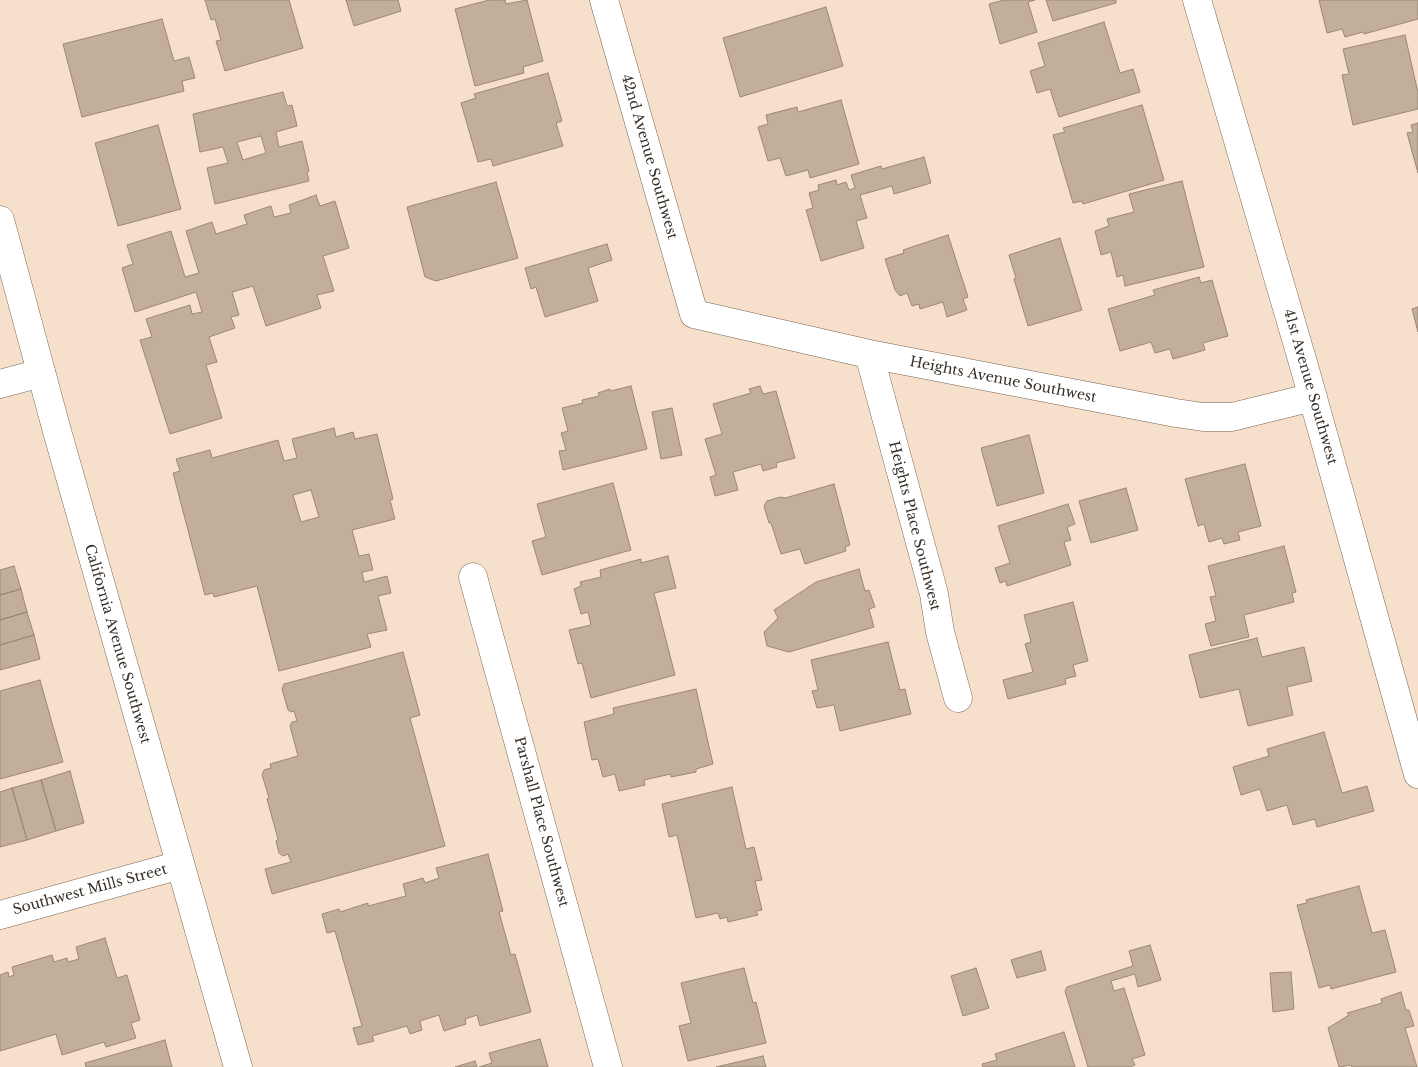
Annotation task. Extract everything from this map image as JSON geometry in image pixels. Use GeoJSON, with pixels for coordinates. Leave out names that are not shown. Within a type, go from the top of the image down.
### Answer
{"type":"FeatureCollection","features":[{"type":"Feature","properties":{"kind":"street","name":"42nd Avenue Southwest"},"geometry":{"type":"LineString","coordinates":[[604,0],[694,314]]}},
{"type":"Feature","properties":{"kind":"street","name":"41st Avenue Southwest"},"geometry":{"type":"LineString","coordinates":[[1197,0],[1313,397],[1418,774]]}},
{"type":"Feature","properties":{"kind":"street","name":"California Avenue Southwest"},"geometry":{"type":"LineString","coordinates":[[0,220],[41,373],[238,1067]]}},
{"type":"Feature","properties":{"kind":"street","name":"Heights Avenue Southwest"},"geometry":{"type":"LineString","coordinates":[[694,314],[869,354],[1203,417],[1232,417],[1313,397]]}},
{"type":"Feature","properties":{"kind":"street","name":"Heights Place Southwest"},"geometry":{"type":"LineString","coordinates":[[869,354],[934,594],[940,632],[958,698]]}},
{"type":"Feature","properties":{"kind":"street"},"geometry":{"type":"LineString","coordinates":[[0,384],[41,373]]}},
{"type":"Feature","properties":{"kind":"street","name":"Parshall Place Southwest"},"geometry":{"type":"LineString","coordinates":[[473,577],[608,1067]]}},
{"type":"Feature","properties":{"kind":"street","name":"Southwest Mills Street"},"geometry":{"type":"LineString","coordinates":[[0,915],[180,865]]}},
{"type":"Feature","properties":{"kind":"building"},"geometry":{"type":"Polygon","coordinates":[[[205,0],[289,0],[303,48],[225,71],[216,41],[221,40],[215,19],[211,20],[205,0]]]}},
{"type":"Feature","properties":{"kind":"building"},"geometry":{"type":"Polygon","coordinates":[[[346,0],[398,0],[401,11],[354,26],[346,0]]]}},
{"type":"Feature","properties":{"kind":"building"},"geometry":{"type":"Polygon","coordinates":[[[489,0],[505,0],[506,4],[527,0],[543,61],[523,67],[524,73],[475,86],[455,9],[489,0]]]}},
{"type":"Feature","properties":{"kind":"building"},"geometry":{"type":"Polygon","coordinates":[[[1004,0],[1035,0],[1028,2],[1037,32],[1000,44],[989,4],[1004,0]]]}},
{"type":"Feature","properties":{"kind":"building"},"geometry":{"type":"Polygon","coordinates":[[[1046,0],[1116,0],[1116,3],[1053,21],[1046,0]]]}},
{"type":"Feature","properties":{"kind":"building"},"geometry":{"type":"Polygon","coordinates":[[[1319,0],[1418,0],[1418,19],[1364,34],[1363,32],[1345,37],[1342,29],[1327,33],[1319,0]]]}},
{"type":"Feature","properties":{"kind":"building"},"geometry":{"type":"Polygon","coordinates":[[[826,7],[843,66],[740,97],[723,38],[826,7]]]}},
{"type":"Feature","properties":{"kind":"building"},"geometry":{"type":"Polygon","coordinates":[[[162,19],[174,61],[189,57],[195,78],[182,81],[184,91],[82,117],[63,44],[162,19]]]}},
{"type":"Feature","properties":{"kind":"building"},"geometry":{"type":"Polygon","coordinates":[[[1104,22],[1120,73],[1133,69],[1140,92],[1059,117],[1050,89],[1037,93],[1030,71],[1045,66],[1038,43],[1104,22]]]}},
{"type":"Feature","properties":{"kind":"building"},"geometry":{"type":"Polygon","coordinates":[[[1405,35],[1418,93],[1418,109],[1353,125],[1342,75],[1349,74],[1343,49],[1405,35]]]}},
{"type":"Feature","properties":{"kind":"building"},"geometry":{"type":"Polygon","coordinates":[[[548,73],[562,121],[556,123],[563,146],[493,166],[491,159],[478,162],[461,103],[476,98],[474,94],[548,73]]]}},
{"type":"Feature","properties":{"kind":"building"},"geometry":{"type":"Polygon","coordinates":[[[283,92],[287,106],[292,105],[297,126],[276,132],[279,147],[302,141],[309,171],[307,172],[309,181],[215,204],[207,168],[228,163],[223,147],[200,152],[193,114],[283,92]],[[261,136],[237,142],[243,160],[266,153],[261,136]]]}},
{"type":"Feature","properties":{"kind":"building"},"geometry":{"type":"Polygon","coordinates":[[[841,100],[859,164],[810,178],[808,170],[786,176],[780,158],[768,161],[758,127],[768,124],[766,115],[797,107],[798,112],[841,100]]]}},
{"type":"Feature","properties":{"kind":"building"},"geometry":{"type":"Polygon","coordinates":[[[1142,105],[1164,180],[1083,204],[1082,201],[1073,203],[1053,135],[1065,132],[1063,128],[1142,105]]]}},
{"type":"Feature","properties":{"kind":"building"},"geometry":{"type":"Polygon","coordinates":[[[1418,123],[1418,173],[1407,133],[1413,132],[1411,125],[1418,123]]]}},
{"type":"Feature","properties":{"kind":"building"},"geometry":{"type":"Polygon","coordinates":[[[158,125],[181,209],[118,226],[95,143],[158,125]]]}},
{"type":"Feature","properties":{"kind":"building"},"geometry":{"type":"Polygon","coordinates":[[[924,157],[931,183],[894,194],[892,186],[860,195],[867,218],[856,221],[864,248],[821,261],[806,210],[813,208],[809,193],[819,190],[818,185],[836,180],[837,185],[846,182],[849,190],[855,188],[851,175],[881,166],[882,169],[924,157]]]}},
{"type":"Feature","properties":{"kind":"building"},"geometry":{"type":"Polygon","coordinates":[[[1182,181],[1204,267],[1125,286],[1123,275],[1117,277],[1111,252],[1101,255],[1095,231],[1109,226],[1107,219],[1134,212],[1129,194],[1182,181]]]}},
{"type":"Feature","properties":{"kind":"building"},"geometry":{"type":"Polygon","coordinates":[[[496,182],[518,258],[436,281],[425,277],[407,207],[496,182]]]}},
{"type":"Feature","properties":{"kind":"building"},"geometry":{"type":"Polygon","coordinates":[[[316,195],[320,206],[335,201],[349,248],[323,256],[334,291],[317,295],[321,308],[266,326],[253,286],[232,292],[239,315],[231,317],[235,328],[209,337],[217,362],[206,365],[222,418],[170,434],[140,340],[152,337],[146,319],[190,305],[192,314],[202,312],[196,292],[135,312],[122,268],[133,264],[127,245],[171,231],[185,277],[199,273],[186,231],[212,222],[216,234],[247,224],[244,215],[271,206],[274,217],[291,213],[289,205],[316,195]]]}},
{"type":"Feature","properties":{"kind":"building"},"geometry":{"type":"Polygon","coordinates":[[[948,235],[968,297],[963,299],[967,310],[947,317],[943,302],[920,309],[919,304],[912,306],[907,293],[900,296],[895,290],[885,259],[904,253],[903,250],[948,235]]]}},
{"type":"Feature","properties":{"kind":"building"},"geometry":{"type":"Polygon","coordinates":[[[1060,238],[1082,310],[1028,326],[1009,255],[1060,238]]]}},
{"type":"Feature","properties":{"kind":"building"},"geometry":{"type":"Polygon","coordinates":[[[607,244],[612,260],[588,268],[598,301],[545,317],[536,287],[531,289],[525,268],[607,244]]]}},
{"type":"Feature","properties":{"kind":"building"},"geometry":{"type":"Polygon","coordinates":[[[1199,277],[1201,283],[1212,280],[1228,336],[1203,343],[1205,350],[1173,359],[1170,349],[1155,353],[1151,342],[1120,351],[1108,309],[1155,295],[1153,290],[1199,277]]]}},
{"type":"Feature","properties":{"kind":"building"},"geometry":{"type":"Polygon","coordinates":[[[1418,307],[1418,332],[1412,309],[1418,307]]]}},
{"type":"Feature","properties":{"kind":"building"},"geometry":{"type":"Polygon","coordinates":[[[631,386],[647,449],[563,470],[559,451],[566,450],[561,433],[568,431],[562,408],[583,403],[582,400],[599,396],[598,393],[610,389],[611,391],[631,386]]]}},
{"type":"Feature","properties":{"kind":"building"},"geometry":{"type":"Polygon","coordinates":[[[760,386],[763,394],[776,391],[795,458],[776,463],[777,467],[763,471],[761,464],[733,472],[738,490],[715,496],[710,477],[716,475],[705,439],[722,434],[713,404],[751,393],[749,389],[760,386]]]}},
{"type":"Feature","properties":{"kind":"building"},"geometry":{"type":"Polygon","coordinates":[[[672,408],[682,455],[661,459],[652,412],[672,408]]]}},
{"type":"Feature","properties":{"kind":"building"},"geometry":{"type":"Polygon","coordinates":[[[334,428],[336,437],[353,432],[355,439],[377,434],[393,499],[390,500],[395,519],[352,530],[359,556],[369,554],[373,570],[362,572],[364,582],[387,576],[391,593],[378,596],[387,630],[367,634],[371,647],[279,671],[257,586],[214,597],[213,593],[205,595],[173,473],[180,471],[176,459],[210,450],[212,458],[278,440],[284,461],[297,458],[292,439],[334,428]],[[311,490],[293,495],[301,522],[319,517],[311,490]]]}},
{"type":"Feature","properties":{"kind":"building"},"geometry":{"type":"Polygon","coordinates":[[[1029,435],[1044,493],[997,506],[981,448],[1029,435]]]}},
{"type":"Feature","properties":{"kind":"building"},"geometry":{"type":"Polygon","coordinates":[[[1245,464],[1261,526],[1238,532],[1240,540],[1224,544],[1222,538],[1209,542],[1204,524],[1198,526],[1185,479],[1245,464]]]}},
{"type":"Feature","properties":{"kind":"building"},"geometry":{"type":"Polygon","coordinates":[[[613,483],[631,550],[542,575],[532,541],[546,537],[537,504],[613,483]]]}},
{"type":"Feature","properties":{"kind":"building"},"geometry":{"type":"Polygon","coordinates":[[[834,484],[850,545],[845,547],[846,551],[805,564],[800,549],[781,554],[764,506],[767,501],[780,497],[785,498],[834,484]]]}},
{"type":"Feature","properties":{"kind":"building"},"geometry":{"type":"Polygon","coordinates":[[[1126,488],[1138,530],[1091,543],[1079,501],[1126,488]]]}},
{"type":"Feature","properties":{"kind":"building"},"geometry":{"type":"Polygon","coordinates":[[[1068,504],[1075,524],[1067,527],[1071,540],[1064,542],[1071,565],[1007,586],[1006,581],[1000,583],[995,568],[1010,563],[998,526],[1068,504]]]}},
{"type":"Feature","properties":{"kind":"building"},"geometry":{"type":"Polygon","coordinates":[[[1284,546],[1296,592],[1292,593],[1294,602],[1244,615],[1249,637],[1211,646],[1205,624],[1216,621],[1210,597],[1216,596],[1208,566],[1284,546]]]}},
{"type":"Feature","properties":{"kind":"building"},"geometry":{"type":"Polygon","coordinates":[[[668,556],[676,588],[654,593],[675,675],[591,698],[582,663],[578,664],[569,630],[591,625],[588,612],[581,614],[574,589],[581,586],[580,582],[601,577],[600,570],[641,559],[641,563],[668,556]]]}},
{"type":"Feature","properties":{"kind":"building"},"geometry":{"type":"Polygon","coordinates":[[[14,566],[21,589],[0,595],[0,570],[14,566]]]}},
{"type":"Feature","properties":{"kind":"building"},"geometry":{"type":"Polygon","coordinates":[[[859,569],[865,591],[869,590],[875,607],[869,609],[874,627],[789,652],[767,646],[764,632],[778,618],[774,610],[816,582],[859,569]]]}},
{"type":"Feature","properties":{"kind":"building"},"geometry":{"type":"Polygon","coordinates":[[[21,589],[27,612],[0,620],[0,595],[21,589]]]}},
{"type":"Feature","properties":{"kind":"building"},"geometry":{"type":"Polygon","coordinates":[[[1073,602],[1088,661],[1073,665],[1076,676],[1065,679],[1066,684],[1008,699],[1003,680],[1033,672],[1025,644],[1031,642],[1024,615],[1073,602]]]}},
{"type":"Feature","properties":{"kind":"building"},"geometry":{"type":"Polygon","coordinates":[[[27,612],[34,635],[0,645],[0,620],[27,612]]]}},
{"type":"Feature","properties":{"kind":"building"},"geometry":{"type":"Polygon","coordinates":[[[34,635],[40,659],[0,670],[0,645],[34,635]]]}},
{"type":"Feature","properties":{"kind":"building"},"geometry":{"type":"Polygon","coordinates":[[[1257,638],[1262,657],[1304,647],[1312,681],[1287,687],[1293,715],[1248,726],[1239,689],[1200,698],[1189,655],[1257,638]]]}},
{"type":"Feature","properties":{"kind":"building"},"geometry":{"type":"Polygon","coordinates":[[[888,642],[900,690],[905,689],[911,714],[840,731],[834,705],[817,708],[812,691],[818,690],[811,660],[888,642]]]}},
{"type":"Feature","properties":{"kind":"building"},"geometry":{"type":"Polygon","coordinates":[[[403,652],[420,715],[410,718],[445,846],[272,894],[265,869],[291,862],[288,854],[283,856],[279,853],[276,841],[278,839],[262,775],[264,770],[271,768],[270,764],[298,756],[290,726],[292,722],[297,721],[294,711],[288,710],[282,689],[284,684],[403,652]]]}},
{"type":"Feature","properties":{"kind":"building"},"geometry":{"type":"Polygon","coordinates":[[[40,680],[63,762],[0,779],[0,691],[40,680]]]}},
{"type":"Feature","properties":{"kind":"building"},"geometry":{"type":"Polygon","coordinates":[[[696,689],[713,764],[696,769],[696,772],[671,777],[671,774],[644,780],[645,785],[619,791],[615,774],[603,777],[598,759],[592,760],[584,722],[614,714],[613,708],[696,689]]]}},
{"type":"Feature","properties":{"kind":"building"},"geometry":{"type":"Polygon","coordinates":[[[1324,732],[1342,793],[1367,786],[1374,811],[1317,827],[1315,819],[1293,825],[1287,805],[1267,811],[1260,789],[1241,795],[1233,767],[1269,756],[1267,749],[1324,732]]]}},
{"type":"Feature","properties":{"kind":"building"},"geometry":{"type":"Polygon","coordinates":[[[70,771],[84,823],[56,831],[41,780],[70,771]]]}},
{"type":"Feature","properties":{"kind":"building"},"geometry":{"type":"Polygon","coordinates":[[[41,780],[56,831],[27,840],[12,788],[41,780]]]}},
{"type":"Feature","properties":{"kind":"building"},"geometry":{"type":"Polygon","coordinates":[[[732,787],[746,849],[754,847],[762,880],[755,881],[762,910],[756,911],[758,915],[728,922],[727,917],[720,919],[718,913],[696,918],[677,835],[669,837],[662,804],[732,787]]]}},
{"type":"Feature","properties":{"kind":"building"},"geometry":{"type":"Polygon","coordinates":[[[12,788],[27,840],[0,847],[0,792],[12,788]]]}},
{"type":"Feature","properties":{"kind":"building"},"geometry":{"type":"Polygon","coordinates":[[[488,854],[503,911],[499,912],[511,955],[515,954],[531,1012],[480,1026],[477,1015],[465,1019],[466,1024],[444,1031],[439,1015],[420,1021],[422,1030],[410,1034],[407,1026],[372,1036],[374,1041],[358,1045],[353,1028],[362,1026],[335,931],[327,933],[322,914],[339,909],[340,912],[368,903],[368,906],[406,896],[403,884],[423,878],[425,883],[439,878],[436,868],[488,854]]]}},
{"type":"Feature","properties":{"kind":"building"},"geometry":{"type":"Polygon","coordinates":[[[1359,886],[1372,933],[1385,930],[1396,972],[1331,989],[1330,985],[1319,988],[1297,905],[1307,903],[1306,900],[1359,886]]]}},
{"type":"Feature","properties":{"kind":"building"},"geometry":{"type":"Polygon","coordinates":[[[105,938],[117,978],[127,975],[140,1020],[131,1023],[136,1038],[106,1047],[104,1042],[62,1055],[56,1034],[0,1051],[0,975],[8,972],[9,977],[14,975],[12,967],[52,955],[54,962],[67,958],[68,962],[79,959],[76,947],[105,938]]]}},
{"type":"Feature","properties":{"kind":"building"},"geometry":{"type":"Polygon","coordinates":[[[1150,945],[1161,980],[1138,987],[1135,974],[1111,981],[1114,991],[1124,988],[1145,1055],[1132,1059],[1135,1065],[1130,1067],[1088,1067],[1065,991],[1067,987],[1133,966],[1129,951],[1150,945]]]}},
{"type":"Feature","properties":{"kind":"building"},"geometry":{"type":"Polygon","coordinates":[[[1041,951],[1046,970],[1017,978],[1011,960],[1041,951]]]}},
{"type":"Feature","properties":{"kind":"building"},"geometry":{"type":"Polygon","coordinates":[[[744,968],[753,1003],[756,1002],[766,1043],[688,1061],[679,1026],[691,1023],[681,983],[744,968]]]}},
{"type":"Feature","properties":{"kind":"building"},"geometry":{"type":"Polygon","coordinates":[[[976,968],[989,1008],[963,1016],[951,976],[976,968]]]}},
{"type":"Feature","properties":{"kind":"building"},"geometry":{"type":"Polygon","coordinates":[[[1291,972],[1294,1009],[1273,1012],[1270,973],[1291,972]]]}},
{"type":"Feature","properties":{"kind":"building"},"geometry":{"type":"Polygon","coordinates":[[[1401,992],[1406,1010],[1409,1010],[1414,1026],[1405,1028],[1417,1067],[1352,1067],[1351,1065],[1339,1067],[1328,1028],[1349,1015],[1347,1013],[1382,1003],[1381,999],[1401,992]]]}},
{"type":"Feature","properties":{"kind":"building"},"geometry":{"type":"Polygon","coordinates":[[[1064,1032],[1075,1067],[983,1067],[982,1064],[997,1060],[995,1054],[1064,1032]]]}},
{"type":"Feature","properties":{"kind":"building"},"geometry":{"type":"Polygon","coordinates":[[[540,1039],[548,1067],[479,1067],[492,1063],[489,1053],[540,1039]]]}},
{"type":"Feature","properties":{"kind":"building"},"geometry":{"type":"Polygon","coordinates":[[[165,1040],[172,1067],[86,1067],[85,1063],[165,1040]]]}},
{"type":"Feature","properties":{"kind":"building"},"geometry":{"type":"Polygon","coordinates":[[[763,1056],[766,1067],[716,1067],[763,1056]]]}},
{"type":"Feature","properties":{"kind":"building"},"geometry":{"type":"Polygon","coordinates":[[[475,1061],[477,1067],[455,1067],[475,1061]]]}}]}
